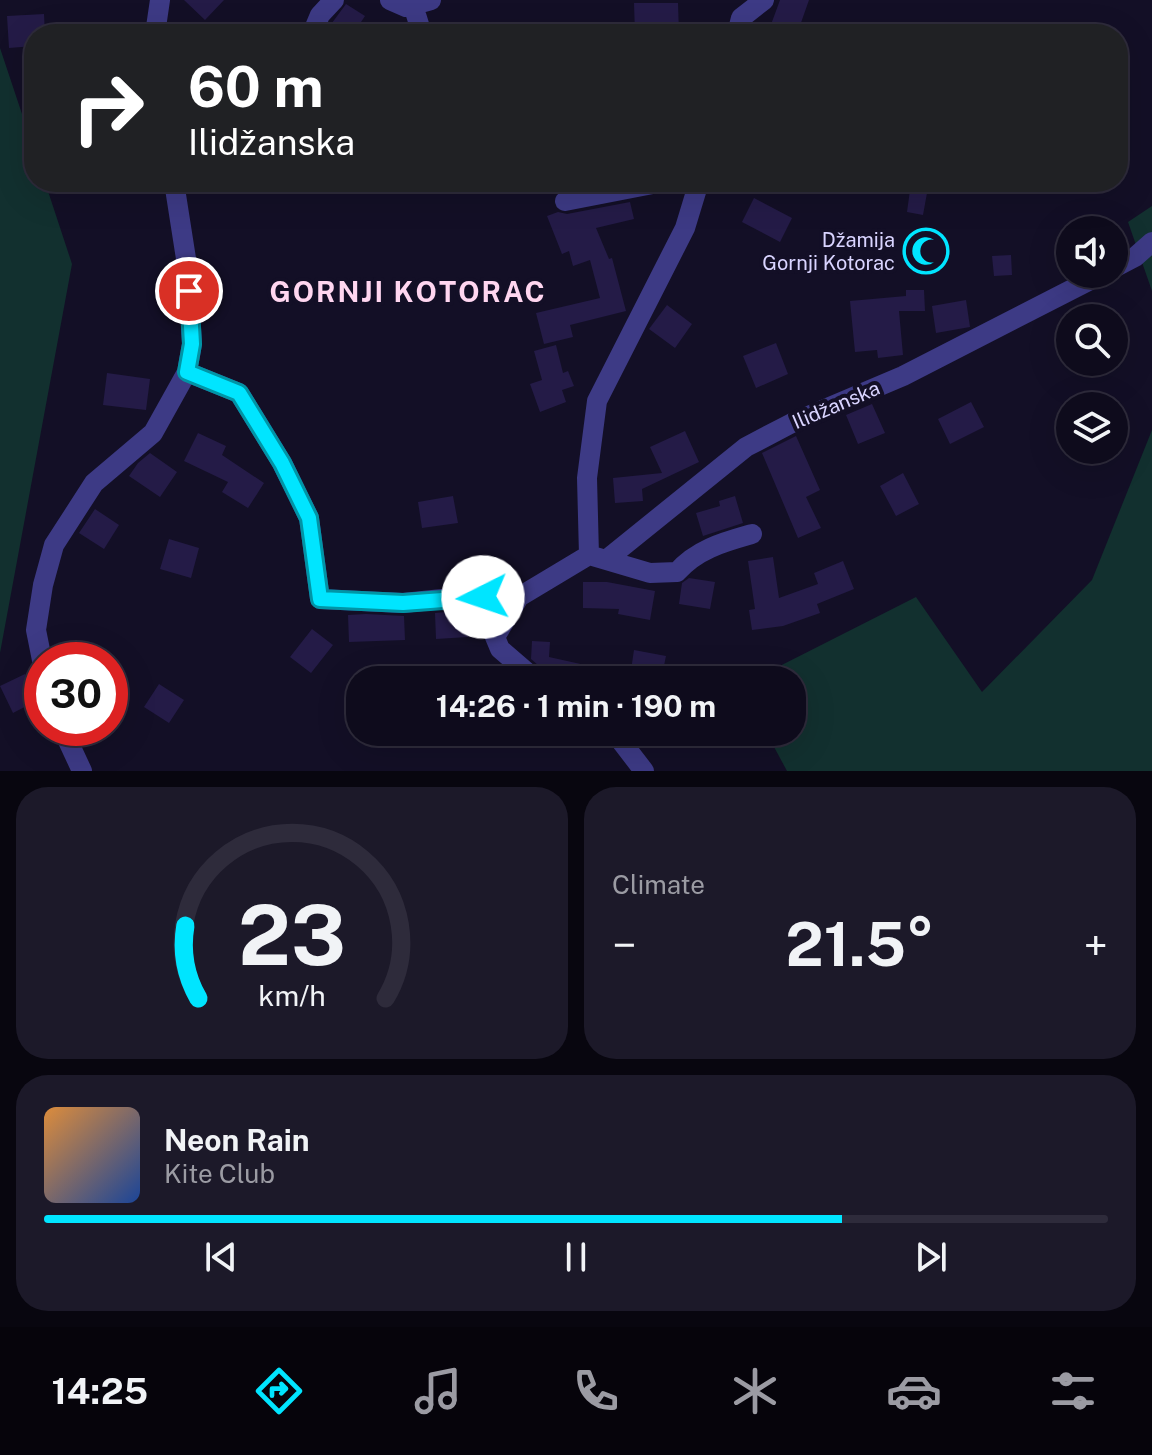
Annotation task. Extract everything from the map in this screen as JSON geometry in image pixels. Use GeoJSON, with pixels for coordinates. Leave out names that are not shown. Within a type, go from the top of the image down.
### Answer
{"type":"FeatureCollection","features":[{"type":"Feature","properties":{"kind":"street"},"geometry":{"type":"LineString","coordinates":[[156,24],[160,0]]}},
{"type":"Feature","properties":{"kind":"street"},"geometry":{"type":"LineString","coordinates":[[316,24],[334,0]]}},
{"type":"Feature","properties":{"kind":"street"},"geometry":{"type":"LineString","coordinates":[[390,0],[406,7],[422,2],[422,24]]}},
{"type":"Feature","properties":{"kind":"street"},"geometry":{"type":"LineString","coordinates":[[737,17],[764,0]]}},
{"type":"Feature","properties":{"kind":"street"},"geometry":{"type":"LineString","coordinates":[[38,642],[36,630],[43,585],[54,545],[94,483],[153,433],[187,372],[192,344],[188,281],[175,192]]}},
{"type":"Feature","properties":{"kind":"street"},"geometry":{"type":"LineString","coordinates":[[565,201],[611,192]]}},
{"type":"Feature","properties":{"kind":"street"},"geometry":{"type":"LineString","coordinates":[[696,192],[685,228],[597,401],[587,478],[598,558],[650,573],[677,572],[689,559],[713,546],[752,534]]}},
{"type":"Feature","properties":{"kind":"street"},"geometry":{"type":"LineString","coordinates":[[1128,261],[1152,242]]}},
{"type":"Feature","properties":{"kind":"street","name":"Ilidžanska"},"geometry":{"type":"LineString","coordinates":[[521,666],[496,643],[495,637],[519,597],[598,558],[746,447],[792,423],[903,376],[1075,288]]}},
{"type":"Feature","properties":{"kind":"street"},"geometry":{"type":"LineString","coordinates":[[187,372],[239,393],[282,463],[309,518],[320,599],[403,603],[462,597],[519,597]]}},
{"type":"Feature","properties":{"kind":"street"},"geometry":{"type":"LineString","coordinates":[[70,746],[82,771]]}},
{"type":"Feature","properties":{"kind":"street"},"geometry":{"type":"LineString","coordinates":[[625,746],[644,771]]}},
{"type":"Feature","properties":{"kind":"green space"},"geometry":{"type":"Polygon","coordinates":[[[0,48],[24,120],[24,192],[48,192],[72,264],[0,653],[0,48]]]}},
{"type":"Feature","properties":{"kind":"green space"},"geometry":{"type":"Polygon","coordinates":[[[1152,206],[1152,291],[1128,222],[1152,206]]]}},
{"type":"Feature","properties":{"kind":"green space"},"geometry":{"type":"Polygon","coordinates":[[[1152,430],[1152,771],[787,771],[774,746],[806,746],[806,666],[780,666],[916,597],[982,692],[1092,580],[1152,430]]]}},
{"type":"Feature","properties":{"kind":"building"},"geometry":{"type":"Polygon","coordinates":[[[184,0],[224,0],[205,20],[184,0]]]}},
{"type":"Feature","properties":{"kind":"building"},"geometry":{"type":"Polygon","coordinates":[[[780,0],[809,0],[801,24],[771,24],[780,0]]]}},
{"type":"Feature","properties":{"kind":"building"},"geometry":{"type":"Polygon","coordinates":[[[634,3],[678,3],[679,24],[635,24],[634,3]]]}},
{"type":"Feature","properties":{"kind":"building"},"geometry":{"type":"Polygon","coordinates":[[[346,4],[365,16],[360,24],[331,24],[346,4]]]}},
{"type":"Feature","properties":{"kind":"building"},"geometry":{"type":"Polygon","coordinates":[[[44,14],[44,24],[24,24],[24,47],[9,48],[7,16],[44,14]]]}},
{"type":"Feature","properties":{"kind":"building"},"geometry":{"type":"Polygon","coordinates":[[[910,192],[927,193],[923,215],[907,212],[910,192]]]}},
{"type":"Feature","properties":{"kind":"building"},"geometry":{"type":"Polygon","coordinates":[[[754,198],[792,218],[780,242],[742,222],[754,198]]]}},
{"type":"Feature","properties":{"kind":"building"},"geometry":{"type":"Polygon","coordinates":[[[630,202],[634,219],[596,228],[609,259],[612,258],[626,311],[570,325],[573,337],[544,344],[536,313],[600,298],[590,260],[573,266],[569,251],[562,254],[547,216],[630,202]]]}},
{"type":"Feature","properties":{"kind":"building","name":"Džamija Gornji Kotorac"},"geometry":{"type":"Polygon","coordinates":[[[913,232],[948,240],[940,271],[905,263],[913,232]]]}},
{"type":"Feature","properties":{"kind":"building"},"geometry":{"type":"Polygon","coordinates":[[[1011,255],[1012,275],[994,276],[992,256],[1011,255]]]}},
{"type":"Feature","properties":{"kind":"building"},"geometry":{"type":"Polygon","coordinates":[[[906,290],[924,290],[925,311],[899,311],[903,355],[878,358],[877,350],[855,352],[850,301],[906,296],[906,290]]]}},
{"type":"Feature","properties":{"kind":"building"},"geometry":{"type":"Polygon","coordinates":[[[966,300],[970,327],[936,333],[932,306],[966,300]]]}},
{"type":"Feature","properties":{"kind":"building"},"geometry":{"type":"Polygon","coordinates":[[[667,305],[692,324],[675,348],[649,329],[667,305]]]}},
{"type":"Feature","properties":{"kind":"building"},"geometry":{"type":"Polygon","coordinates":[[[776,343],[788,374],[756,388],[743,356],[776,343]]]}},
{"type":"Feature","properties":{"kind":"building"},"geometry":{"type":"Polygon","coordinates":[[[556,345],[563,373],[568,371],[574,386],[562,390],[566,402],[540,412],[530,384],[542,380],[534,351],[556,345]]]}},
{"type":"Feature","properties":{"kind":"building"},"geometry":{"type":"Polygon","coordinates":[[[107,373],[150,379],[146,410],[103,405],[107,373]]]}},
{"type":"Feature","properties":{"kind":"building"},"geometry":{"type":"Polygon","coordinates":[[[971,402],[984,427],[950,444],[938,419],[971,402]]]}},
{"type":"Feature","properties":{"kind":"building"},"geometry":{"type":"Polygon","coordinates":[[[872,404],[885,433],[858,444],[846,415],[872,404]]]}},
{"type":"Feature","properties":{"kind":"building"},"geometry":{"type":"Polygon","coordinates":[[[685,431],[699,462],[642,489],[643,501],[615,503],[613,478],[662,473],[650,447],[685,431]]]}},
{"type":"Feature","properties":{"kind":"building"},"geometry":{"type":"Polygon","coordinates":[[[198,433],[226,446],[222,455],[264,483],[248,508],[222,492],[228,482],[184,461],[198,433]]]}},
{"type":"Feature","properties":{"kind":"building"},"geometry":{"type":"Polygon","coordinates":[[[796,436],[820,490],[806,497],[821,528],[798,538],[762,453],[796,436]]]}},
{"type":"Feature","properties":{"kind":"building"},"geometry":{"type":"Polygon","coordinates":[[[150,453],[177,472],[160,497],[129,476],[150,453]]]}},
{"type":"Feature","properties":{"kind":"building"},"geometry":{"type":"Polygon","coordinates":[[[903,473],[919,504],[896,516],[880,486],[903,473]]]}},
{"type":"Feature","properties":{"kind":"building"},"geometry":{"type":"Polygon","coordinates":[[[453,496],[458,523],[422,528],[418,502],[453,496]]]}},
{"type":"Feature","properties":{"kind":"building"},"geometry":{"type":"Polygon","coordinates":[[[735,496],[743,523],[703,536],[696,513],[720,506],[719,501],[735,496]]]}},
{"type":"Feature","properties":{"kind":"building"},"geometry":{"type":"Polygon","coordinates":[[[95,509],[119,525],[104,549],[79,533],[95,509]]]}},
{"type":"Feature","properties":{"kind":"building"},"geometry":{"type":"Polygon","coordinates":[[[169,539],[199,548],[191,578],[160,569],[169,539]]]}},
{"type":"Feature","properties":{"kind":"building"},"geometry":{"type":"Polygon","coordinates":[[[773,557],[779,598],[818,584],[814,573],[843,561],[854,589],[817,604],[820,613],[783,626],[752,630],[749,610],[755,609],[748,561],[773,557]]]}},
{"type":"Feature","properties":{"kind":"building"},"geometry":{"type":"Polygon","coordinates":[[[689,578],[715,582],[710,609],[679,604],[682,583],[689,578]]]}},
{"type":"Feature","properties":{"kind":"building"},"geometry":{"type":"Polygon","coordinates":[[[583,582],[607,582],[655,591],[650,620],[618,614],[619,609],[583,608],[583,582]]]}},
{"type":"Feature","properties":{"kind":"building"},"geometry":{"type":"Polygon","coordinates":[[[466,610],[468,637],[436,639],[435,613],[466,610]]]}},
{"type":"Feature","properties":{"kind":"building"},"geometry":{"type":"Polygon","coordinates":[[[348,615],[404,616],[405,640],[349,642],[348,615]]]}},
{"type":"Feature","properties":{"kind":"building"},"geometry":{"type":"Polygon","coordinates":[[[312,629],[333,645],[311,673],[290,657],[312,629]]]}},
{"type":"Feature","properties":{"kind":"building"},"geometry":{"type":"Polygon","coordinates":[[[532,641],[550,642],[549,657],[590,666],[539,666],[531,659],[532,641]]]}},
{"type":"Feature","properties":{"kind":"building"},"geometry":{"type":"Polygon","coordinates":[[[634,650],[666,656],[664,666],[632,666],[634,650]]]}},
{"type":"Feature","properties":{"kind":"building"},"geometry":{"type":"Polygon","coordinates":[[[24,674],[24,707],[13,713],[0,686],[24,674]]]}},
{"type":"Feature","properties":{"kind":"building"},"geometry":{"type":"Polygon","coordinates":[[[159,684],[184,700],[169,723],[144,707],[159,684]]]}},
{"type":"Feature","properties":{"kind":"place","name":"Džamija Gornji Kotorac"},"geometry":{"type":"Point","coordinates":[926,251]}},
{"type":"Feature","properties":{"kind":"district","name":"GORNJI KOTORAC"},"geometry":{"type":"Point","coordinates":[408,291]}},
{"type":"Feature","properties":{"kind":"route"},"geometry":{"type":"LineString","coordinates":[[189,291],[192,344],[187,372],[239,393],[282,463],[309,518],[320,599],[403,603],[483,597]]}}]}
